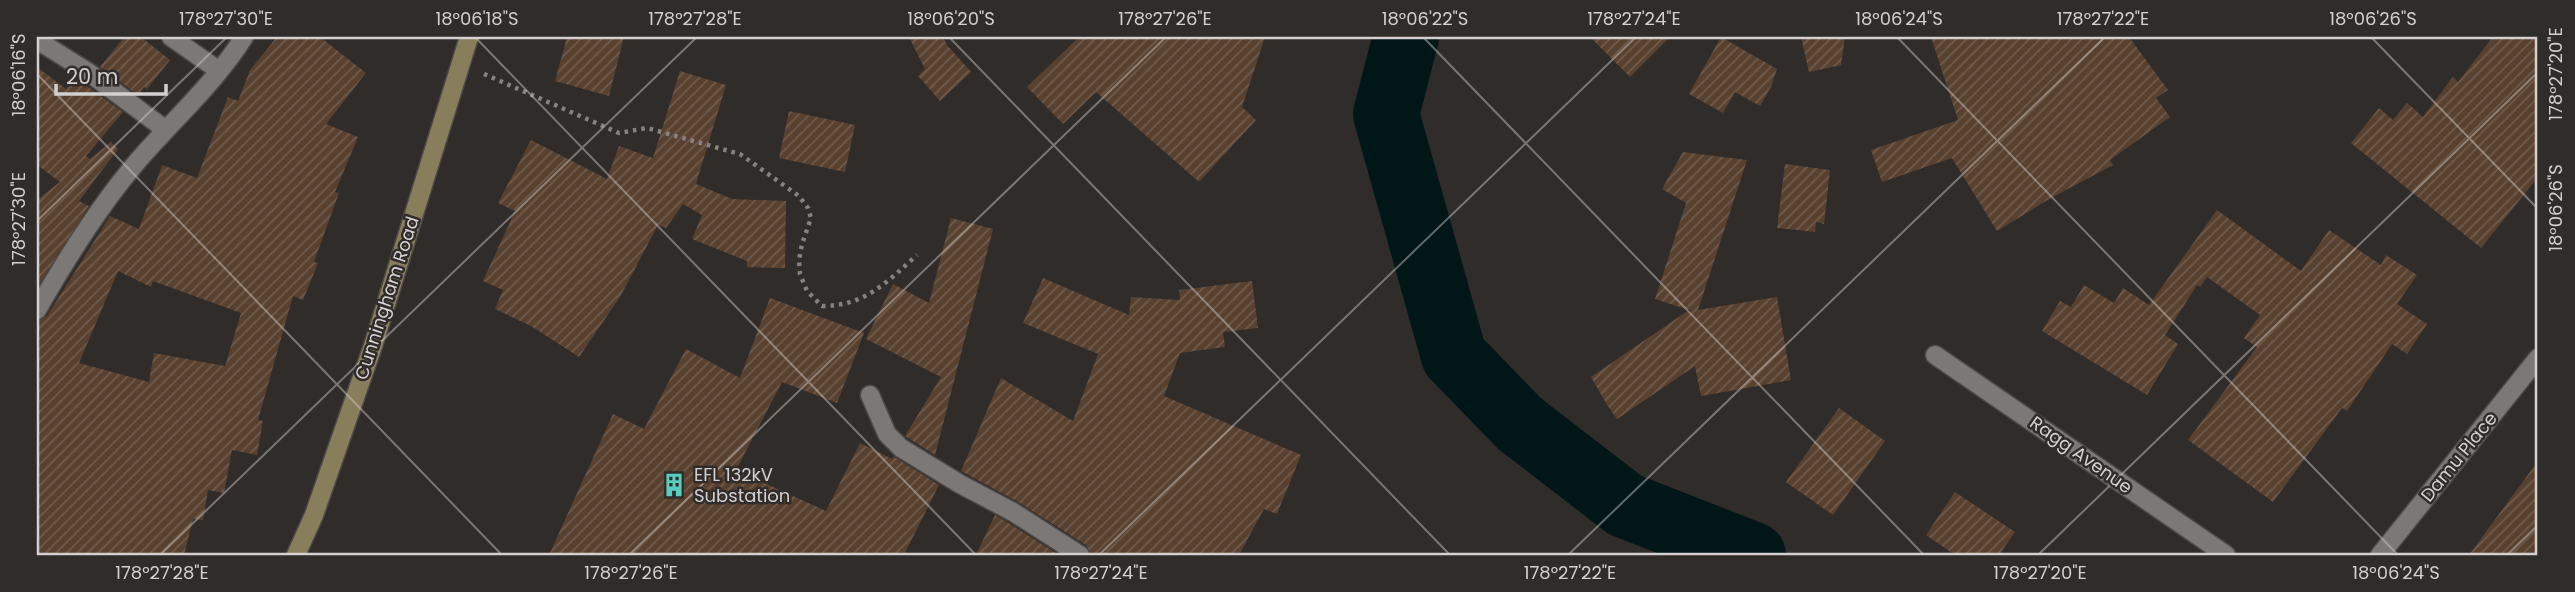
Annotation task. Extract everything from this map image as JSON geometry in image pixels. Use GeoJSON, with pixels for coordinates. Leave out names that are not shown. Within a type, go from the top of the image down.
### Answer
{"type":"FeatureCollection","features":[{"type":"Feature","properties":{"kind":"main road","name":"Cunningham Road"},"geometry":{"type":"LineString","coordinates":[[296,555],[314,515],[373,346],[469,37]]}},
{"type":"Feature","properties":{"kind":"street"},"geometry":{"type":"LineString","coordinates":[[171,37],[218,70]]}},
{"type":"Feature","properties":{"kind":"street"},"geometry":{"type":"LineString","coordinates":[[37,310],[85,230],[135,164],[244,37]]}},
{"type":"Feature","properties":{"kind":"street"},"geometry":{"type":"LineString","coordinates":[[37,40],[88,72],[166,130]]}},
{"type":"Feature","properties":{"kind":"street","name":"Ragg Avenue"},"geometry":{"type":"LineString","coordinates":[[1935,355],[2226,555]]}},
{"type":"Feature","properties":{"kind":"street","name":"Damu Place"},"geometry":{"type":"LineString","coordinates":[[2380,555],[2538,358]]}},
{"type":"Feature","properties":{"kind":"street"},"geometry":{"type":"LineString","coordinates":[[870,396],[887,434],[901,448],[1013,512],[1080,555]]}},
{"type":"Feature","properties":{"kind":"path"},"geometry":{"type":"LineString","coordinates":[[461,64],[619,133],[647,128],[740,154],[799,196],[808,208],[811,218],[802,244],[800,274],[807,290],[822,306],[855,302],[873,292],[917,255]]}},
{"type":"Feature","properties":{"kind":"building"},"geometry":{"type":"Polygon","coordinates":[[[124,37],[141,37],[170,60],[147,89],[144,87],[138,95],[100,67],[124,37]]]}},
{"type":"Feature","properties":{"kind":"building"},"geometry":{"type":"Polygon","coordinates":[[[277,37],[320,37],[366,73],[326,124],[358,137],[335,192],[339,193],[314,262],[318,263],[303,300],[293,296],[258,420],[263,421],[257,455],[232,450],[224,493],[208,490],[203,520],[193,519],[184,555],[37,555],[37,321],[47,316],[110,216],[139,229],[162,165],[197,178],[228,97],[238,101],[250,70],[277,37]],[[118,271],[79,363],[149,382],[154,353],[225,366],[241,313],[153,281],[151,287],[118,271]]]}},
{"type":"Feature","properties":{"kind":"building"},"geometry":{"type":"Polygon","coordinates":[[[567,37],[624,37],[609,96],[555,81],[567,37]]]}},
{"type":"Feature","properties":{"kind":"building"},"geometry":{"type":"Polygon","coordinates":[[[909,37],[943,37],[971,72],[940,101],[918,76],[925,69],[909,37]]]}},
{"type":"Feature","properties":{"kind":"building"},"geometry":{"type":"Polygon","coordinates":[[[1079,37],[1265,37],[1242,107],[1256,120],[1199,182],[1096,92],[1063,124],[1027,87],[1079,37]]]}},
{"type":"Feature","properties":{"kind":"building"},"geometry":{"type":"Polygon","coordinates":[[[1590,37],[1670,37],[1630,77],[1590,37]]]}},
{"type":"Feature","properties":{"kind":"building"},"geometry":{"type":"Polygon","coordinates":[[[1721,37],[1777,69],[1760,106],[1735,92],[1723,113],[1689,94],[1721,37]]]}},
{"type":"Feature","properties":{"kind":"building"},"geometry":{"type":"Polygon","coordinates":[[[1801,37],[1845,37],[1841,65],[1809,72],[1801,37]]]}},
{"type":"Feature","properties":{"kind":"building"},"geometry":{"type":"Polygon","coordinates":[[[1931,37],[2129,37],[2168,90],[2156,98],[2170,117],[2110,160],[2113,165],[1997,231],[1952,158],[1882,182],[1871,150],[1958,120],[1931,37]]]}},
{"type":"Feature","properties":{"kind":"building"},"geometry":{"type":"Polygon","coordinates":[[[2493,37],[2538,37],[2538,177],[2481,248],[2351,143],[2379,108],[2393,120],[2407,103],[2423,117],[2453,77],[2458,82],[2493,37]]]}},
{"type":"Feature","properties":{"kind":"building"},"geometry":{"type":"Polygon","coordinates":[[[37,67],[66,89],[76,78],[123,112],[86,156],[90,159],[111,142],[118,149],[79,201],[89,206],[37,288],[37,200],[60,182],[37,165],[37,67]]]}},
{"type":"Feature","properties":{"kind":"building"},"geometry":{"type":"Polygon","coordinates":[[[680,71],[726,85],[696,184],[732,199],[786,201],[785,268],[747,267],[747,261],[692,239],[702,215],[683,204],[666,228],[658,225],[620,297],[579,357],[531,326],[495,309],[503,290],[483,281],[515,211],[498,203],[531,140],[607,179],[619,146],[653,158],[680,71]]]}},
{"type":"Feature","properties":{"kind":"building"},"geometry":{"type":"Polygon","coordinates":[[[789,111],[855,125],[845,172],[779,158],[789,111]]]}},
{"type":"Feature","properties":{"kind":"building"},"geometry":{"type":"Polygon","coordinates":[[[1683,152],[1747,160],[1698,310],[1777,297],[1791,380],[1701,396],[1695,366],[1617,419],[1591,377],[1686,312],[1692,311],[1655,299],[1686,203],[1662,189],[1683,152]]]}},
{"type":"Feature","properties":{"kind":"building"},"geometry":{"type":"Polygon","coordinates":[[[1785,164],[1830,170],[1824,224],[1816,222],[1815,232],[1777,228],[1785,164]]]}},
{"type":"Feature","properties":{"kind":"building"},"geometry":{"type":"Polygon","coordinates":[[[2217,210],[2301,271],[2329,230],[2381,265],[2386,255],[2417,275],[2397,304],[2427,324],[2407,354],[2392,344],[2347,411],[2342,408],[2273,502],[2188,440],[2257,347],[2244,338],[2260,315],[2207,277],[2200,287],[2197,285],[2165,335],[2178,344],[2147,395],[2042,331],[2060,301],[2071,307],[2084,285],[2114,303],[2123,288],[2149,305],[2217,210]]]}},
{"type":"Feature","properties":{"kind":"building"},"geometry":{"type":"Polygon","coordinates":[[[951,218],[993,229],[935,455],[905,436],[941,377],[866,339],[893,284],[929,303],[951,218]]]}},
{"type":"Feature","properties":{"kind":"building"},"geometry":{"type":"Polygon","coordinates":[[[1043,278],[1129,315],[1131,297],[1180,300],[1179,290],[1252,281],[1258,328],[1223,332],[1225,347],[1180,353],[1164,396],[1301,455],[1277,514],[1264,509],[1239,555],[1091,555],[1086,545],[1018,502],[961,471],[1001,378],[1073,421],[1098,354],[1023,323],[1043,278]]]}},
{"type":"Feature","properties":{"kind":"building"},"geometry":{"type":"Polygon","coordinates":[[[770,298],[864,333],[837,403],[782,382],[736,470],[826,511],[860,443],[892,459],[893,456],[939,485],[904,555],[549,555],[613,414],[644,429],[686,349],[740,378],[770,298]]]}},
{"type":"Feature","properties":{"kind":"building"},"geometry":{"type":"Polygon","coordinates":[[[1839,408],[1885,441],[1833,515],[1786,482],[1839,408]]]}},
{"type":"Feature","properties":{"kind":"building"},"geometry":{"type":"Polygon","coordinates":[[[2538,461],[2538,555],[2469,555],[2538,461]]]}},
{"type":"Feature","properties":{"kind":"building"},"geometry":{"type":"Polygon","coordinates":[[[1955,492],[2015,532],[1999,555],[1955,555],[1926,535],[1955,492]]]}},
{"type":"Feature","properties":{"kind":"building"},"geometry":{"type":"Polygon","coordinates":[[[995,515],[1007,522],[1059,555],[976,555],[995,515]]]}},
{"type":"Feature","properties":{"kind":"waterway"},"geometry":{"type":"LineString","coordinates":[[1406,37],[1386,114],[1454,356],[1520,424],[1625,505],[1753,555]]}},
{"type":"Feature","properties":{"kind":"place","name":"EFL 132kV Substation"},"geometry":{"type":"Point","coordinates":[674,485]}}]}
